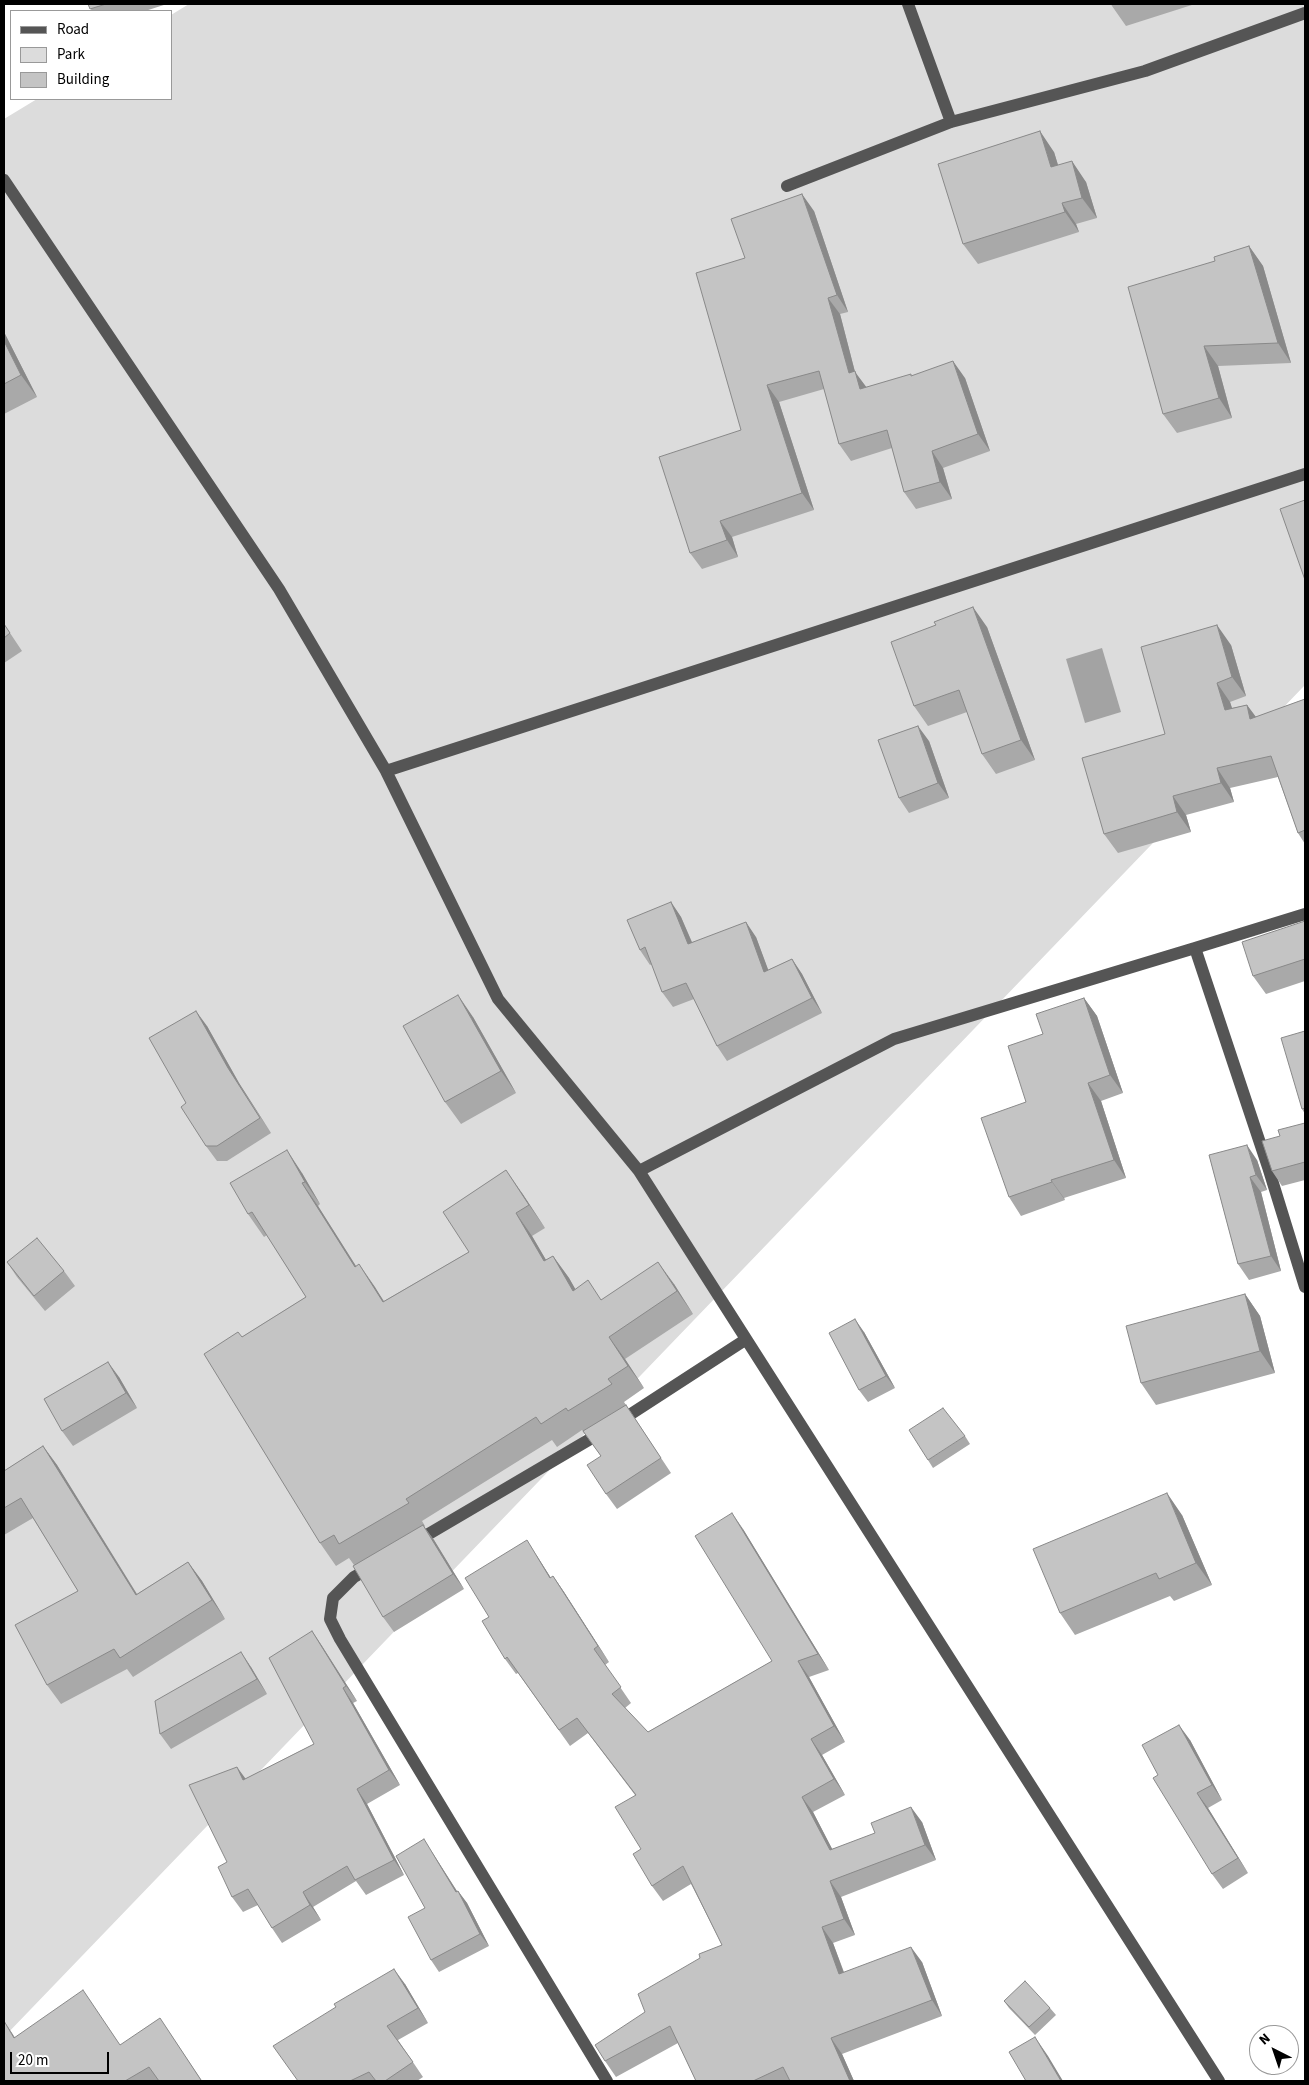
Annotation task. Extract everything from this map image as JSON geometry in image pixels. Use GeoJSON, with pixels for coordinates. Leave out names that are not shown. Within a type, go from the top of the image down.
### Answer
{"type":"FeatureCollection","features":[{"type":"Feature","properties":{"kind":"street"},"geometry":{"type":"LineString","coordinates":[[908,4],[951,122]]}},
{"type":"Feature","properties":{"kind":"street"},"geometry":{"type":"LineString","coordinates":[[787,186],[951,122],[1145,71],[1305,13]]}},
{"type":"Feature","properties":{"kind":"street"},"geometry":{"type":"LineString","coordinates":[[4,180],[279,589],[386,771],[498,998],[639,1171],[1218,2081]]}},
{"type":"Feature","properties":{"kind":"street"},"geometry":{"type":"LineString","coordinates":[[386,771],[1305,474]]}},
{"type":"Feature","properties":{"kind":"street"},"geometry":{"type":"LineString","coordinates":[[639,1171],[894,1039],[1305,914]]}},
{"type":"Feature","properties":{"kind":"street"},"geometry":{"type":"LineString","coordinates":[[1195,948],[1268,1167],[1305,1287]]}},
{"type":"Feature","properties":{"kind":"street"},"geometry":{"type":"LineString","coordinates":[[405,1548],[614,1425],[745,1340]]}},
{"type":"Feature","properties":{"kind":"street"},"geometry":{"type":"LineString","coordinates":[[380,1562],[354,1577],[333,1598],[330,1619],[340,1639],[607,2081]]}},
{"type":"Feature","properties":{"kind":"green space"},"geometry":{"type":"Polygon","coordinates":[[[189,4],[1305,4],[1305,685],[4,2037],[4,119],[35,100],[172,100],[172,14],[189,4]]]}},
{"type":"Feature","properties":{"kind":"shaded area"},"geometry":{"type":"Polygon","coordinates":[[[1102,648],[1121,712],[1085,723],[1066,659],[1102,648]]]}},
{"type":"Feature","properties":{"kind":"building"},"geometry":{"type":"Polygon","coordinates":[[[88,4],[106,4],[90,9],[88,4]]]}},
{"type":"Feature","properties":{"kind":"building"},"geometry":{"type":"Polygon","coordinates":[[[1040,131],[1051,167],[1072,161],[1082,198],[1062,203],[1065,212],[963,244],[938,164],[1040,131]]]}},
{"type":"Feature","properties":{"kind":"building"},"geometry":{"type":"Polygon","coordinates":[[[802,194],[837,295],[828,298],[849,373],[855,371],[860,389],[911,374],[911,376],[953,361],[978,434],[932,451],[940,482],[904,492],[887,430],[839,444],[819,371],[767,385],[802,493],[720,521],[727,540],[690,553],[659,457],[741,430],[696,273],[745,258],[731,219],[802,194]]]}},
{"type":"Feature","properties":{"kind":"building"},"geometry":{"type":"Polygon","coordinates":[[[1249,246],[1278,343],[1204,346],[1219,398],[1163,414],[1128,287],[1215,261],[1214,257],[1249,246]]]}},
{"type":"Feature","properties":{"kind":"building"},"geometry":{"type":"Polygon","coordinates":[[[4,341],[21,375],[4,384],[4,341]]]}},
{"type":"Feature","properties":{"kind":"building"},"geometry":{"type":"Polygon","coordinates":[[[1305,500],[1305,580],[1280,509],[1305,500]]]}},
{"type":"Feature","properties":{"kind":"building"},"geometry":{"type":"Polygon","coordinates":[[[973,607],[1021,740],[982,754],[959,690],[914,706],[891,642],[936,625],[934,622],[973,607]]]}},
{"type":"Feature","properties":{"kind":"building"},"geometry":{"type":"Polygon","coordinates":[[[4,624],[10,633],[4,638],[4,624]]]}},
{"type":"Feature","properties":{"kind":"building"},"geometry":{"type":"Polygon","coordinates":[[[1217,625],[1232,677],[1217,683],[1225,710],[1247,705],[1250,719],[1305,699],[1305,830],[1298,833],[1271,756],[1217,768],[1221,783],[1173,796],[1177,812],[1104,834],[1082,758],[1165,734],[1141,647],[1217,625]]]}},
{"type":"Feature","properties":{"kind":"building"},"geometry":{"type":"Polygon","coordinates":[[[918,726],[938,783],[899,798],[878,740],[918,726]]]}},
{"type":"Feature","properties":{"kind":"building"},"geometry":{"type":"Polygon","coordinates":[[[671,902],[688,944],[746,922],[764,972],[792,959],[812,998],[717,1046],[686,983],[662,992],[645,947],[640,950],[627,920],[671,902]]]}},
{"type":"Feature","properties":{"kind":"building"},"geometry":{"type":"Polygon","coordinates":[[[1305,921],[1305,959],[1253,976],[1242,942],[1305,921]]]}},
{"type":"Feature","properties":{"kind":"building"},"geometry":{"type":"Polygon","coordinates":[[[458,995],[501,1071],[445,1102],[403,1026],[458,995]]]}},
{"type":"Feature","properties":{"kind":"building"},"geometry":{"type":"Polygon","coordinates":[[[1084,998],[1110,1075],[1088,1083],[1114,1160],[1051,1180],[1052,1182],[1009,1197],[981,1118],[1026,1102],[1008,1046],[1043,1034],[1036,1014],[1084,998]]]}},
{"type":"Feature","properties":{"kind":"building"},"geometry":{"type":"Polygon","coordinates":[[[196,1011],[228,1068],[260,1118],[217,1146],[206,1146],[181,1107],[186,1103],[149,1038],[196,1011]]]}},
{"type":"Feature","properties":{"kind":"building"},"geometry":{"type":"Polygon","coordinates":[[[1305,1031],[1305,1108],[1302,1109],[1281,1038],[1305,1031]]]}},
{"type":"Feature","properties":{"kind":"building"},"geometry":{"type":"Polygon","coordinates":[[[1305,1123],[1305,1162],[1272,1171],[1262,1141],[1280,1136],[1278,1130],[1305,1123]]]}},
{"type":"Feature","properties":{"kind":"building"},"geometry":{"type":"Polygon","coordinates":[[[1247,1145],[1256,1175],[1250,1177],[1271,1256],[1238,1264],[1209,1155],[1247,1145]]]}},
{"type":"Feature","properties":{"kind":"building"},"geometry":{"type":"Polygon","coordinates":[[[287,1150],[305,1182],[302,1183],[355,1267],[359,1264],[383,1302],[469,1252],[443,1212],[506,1170],[529,1205],[516,1213],[544,1261],[553,1256],[573,1291],[588,1280],[601,1300],[658,1262],[677,1291],[609,1337],[628,1366],[608,1379],[612,1384],[568,1411],[566,1408],[541,1424],[536,1417],[406,1499],[409,1503],[339,1544],[334,1535],[320,1543],[204,1354],[238,1332],[242,1337],[306,1297],[252,1212],[248,1214],[230,1183],[287,1150]]]}},
{"type":"Feature","properties":{"kind":"building"},"geometry":{"type":"Polygon","coordinates":[[[37,1238],[64,1271],[34,1296],[7,1262],[37,1238]]]}},
{"type":"Feature","properties":{"kind":"building"},"geometry":{"type":"Polygon","coordinates":[[[1245,1294],[1260,1351],[1141,1383],[1126,1326],[1245,1294]]]}},
{"type":"Feature","properties":{"kind":"building"},"geometry":{"type":"Polygon","coordinates":[[[855,1319],[886,1376],[859,1390],[829,1333],[855,1319]]]}},
{"type":"Feature","properties":{"kind":"building"},"geometry":{"type":"Polygon","coordinates":[[[108,1362],[126,1393],[62,1431],[44,1399],[108,1362]]]}},
{"type":"Feature","properties":{"kind":"building"},"geometry":{"type":"Polygon","coordinates":[[[626,1405],[661,1458],[606,1494],[587,1465],[601,1456],[583,1431],[626,1405]]]}},
{"type":"Feature","properties":{"kind":"building"},"geometry":{"type":"Polygon","coordinates":[[[943,1408],[965,1436],[928,1460],[909,1430],[943,1408]]]}},
{"type":"Feature","properties":{"kind":"building"},"geometry":{"type":"Polygon","coordinates":[[[43,1446],[136,1595],[188,1562],[212,1600],[120,1658],[114,1649],[47,1685],[15,1625],[78,1591],[21,1498],[4,1508],[4,1471],[43,1446]]]}},
{"type":"Feature","properties":{"kind":"building"},"geometry":{"type":"Polygon","coordinates":[[[1167,1493],[1196,1563],[1159,1579],[1156,1573],[1060,1613],[1033,1549],[1167,1493]]]}},
{"type":"Feature","properties":{"kind":"building"},"geometry":{"type":"Polygon","coordinates":[[[732,1513],[818,1654],[798,1661],[834,1726],[811,1739],[834,1779],[802,1797],[830,1850],[875,1833],[871,1823],[911,1807],[925,1845],[830,1881],[844,1919],[822,1927],[839,1974],[911,1947],[932,2000],[831,2038],[850,2081],[790,2081],[783,2067],[753,2081],[696,2081],[670,2026],[605,2061],[595,2045],[645,2012],[638,1994],[700,1958],[699,1954],[722,1945],[683,1866],[652,1886],[633,1854],[641,1849],[615,1807],[636,1795],[577,1718],[559,1730],[507,1657],[505,1659],[482,1621],[489,1617],[465,1578],[527,1540],[550,1578],[553,1576],[598,1646],[594,1649],[621,1687],[612,1694],[648,1732],[772,1661],[695,1536],[732,1513]]]}},
{"type":"Feature","properties":{"kind":"building"},"geometry":{"type":"Polygon","coordinates":[[[423,1525],[453,1574],[383,1617],[353,1566],[423,1525]]]}},
{"type":"Feature","properties":{"kind":"building"},"geometry":{"type":"Polygon","coordinates":[[[312,1631],[346,1686],[343,1688],[389,1770],[357,1789],[394,1860],[355,1880],[347,1866],[303,1892],[310,1905],[272,1928],[248,1889],[232,1897],[218,1867],[227,1862],[189,1785],[237,1767],[243,1780],[314,1744],[269,1658],[312,1631]]]}},
{"type":"Feature","properties":{"kind":"building"},"geometry":{"type":"Polygon","coordinates":[[[241,1652],[257,1679],[160,1734],[155,1701],[241,1652]]]}},
{"type":"Feature","properties":{"kind":"building"},"geometry":{"type":"Polygon","coordinates":[[[1179,1725],[1212,1785],[1197,1793],[1238,1858],[1212,1874],[1153,1778],[1158,1775],[1142,1745],[1179,1725]]]}},
{"type":"Feature","properties":{"kind":"building"},"geometry":{"type":"Polygon","coordinates":[[[424,1839],[456,1892],[458,1891],[480,1934],[431,1960],[408,1917],[425,1908],[396,1856],[424,1839]]]}},
{"type":"Feature","properties":{"kind":"building"},"geometry":{"type":"Polygon","coordinates":[[[394,1969],[418,2008],[387,2026],[413,2062],[385,2081],[376,2081],[369,2072],[350,2081],[298,2081],[273,2046],[336,2007],[334,2004],[394,1969]]]}},
{"type":"Feature","properties":{"kind":"building"},"geometry":{"type":"Polygon","coordinates":[[[1025,1981],[1050,2008],[1029,2027],[1004,2001],[1025,1981]]]}},
{"type":"Feature","properties":{"kind":"building"},"geometry":{"type":"Polygon","coordinates":[[[83,1990],[120,2045],[160,2018],[201,2080],[159,2081],[149,2067],[125,2081],[4,2081],[4,2021],[14,2038],[83,1990]]]}},
{"type":"Feature","properties":{"kind":"building"},"geometry":{"type":"Polygon","coordinates":[[[1035,2037],[1061,2081],[1026,2081],[1009,2052],[1035,2037]]]}}]}
